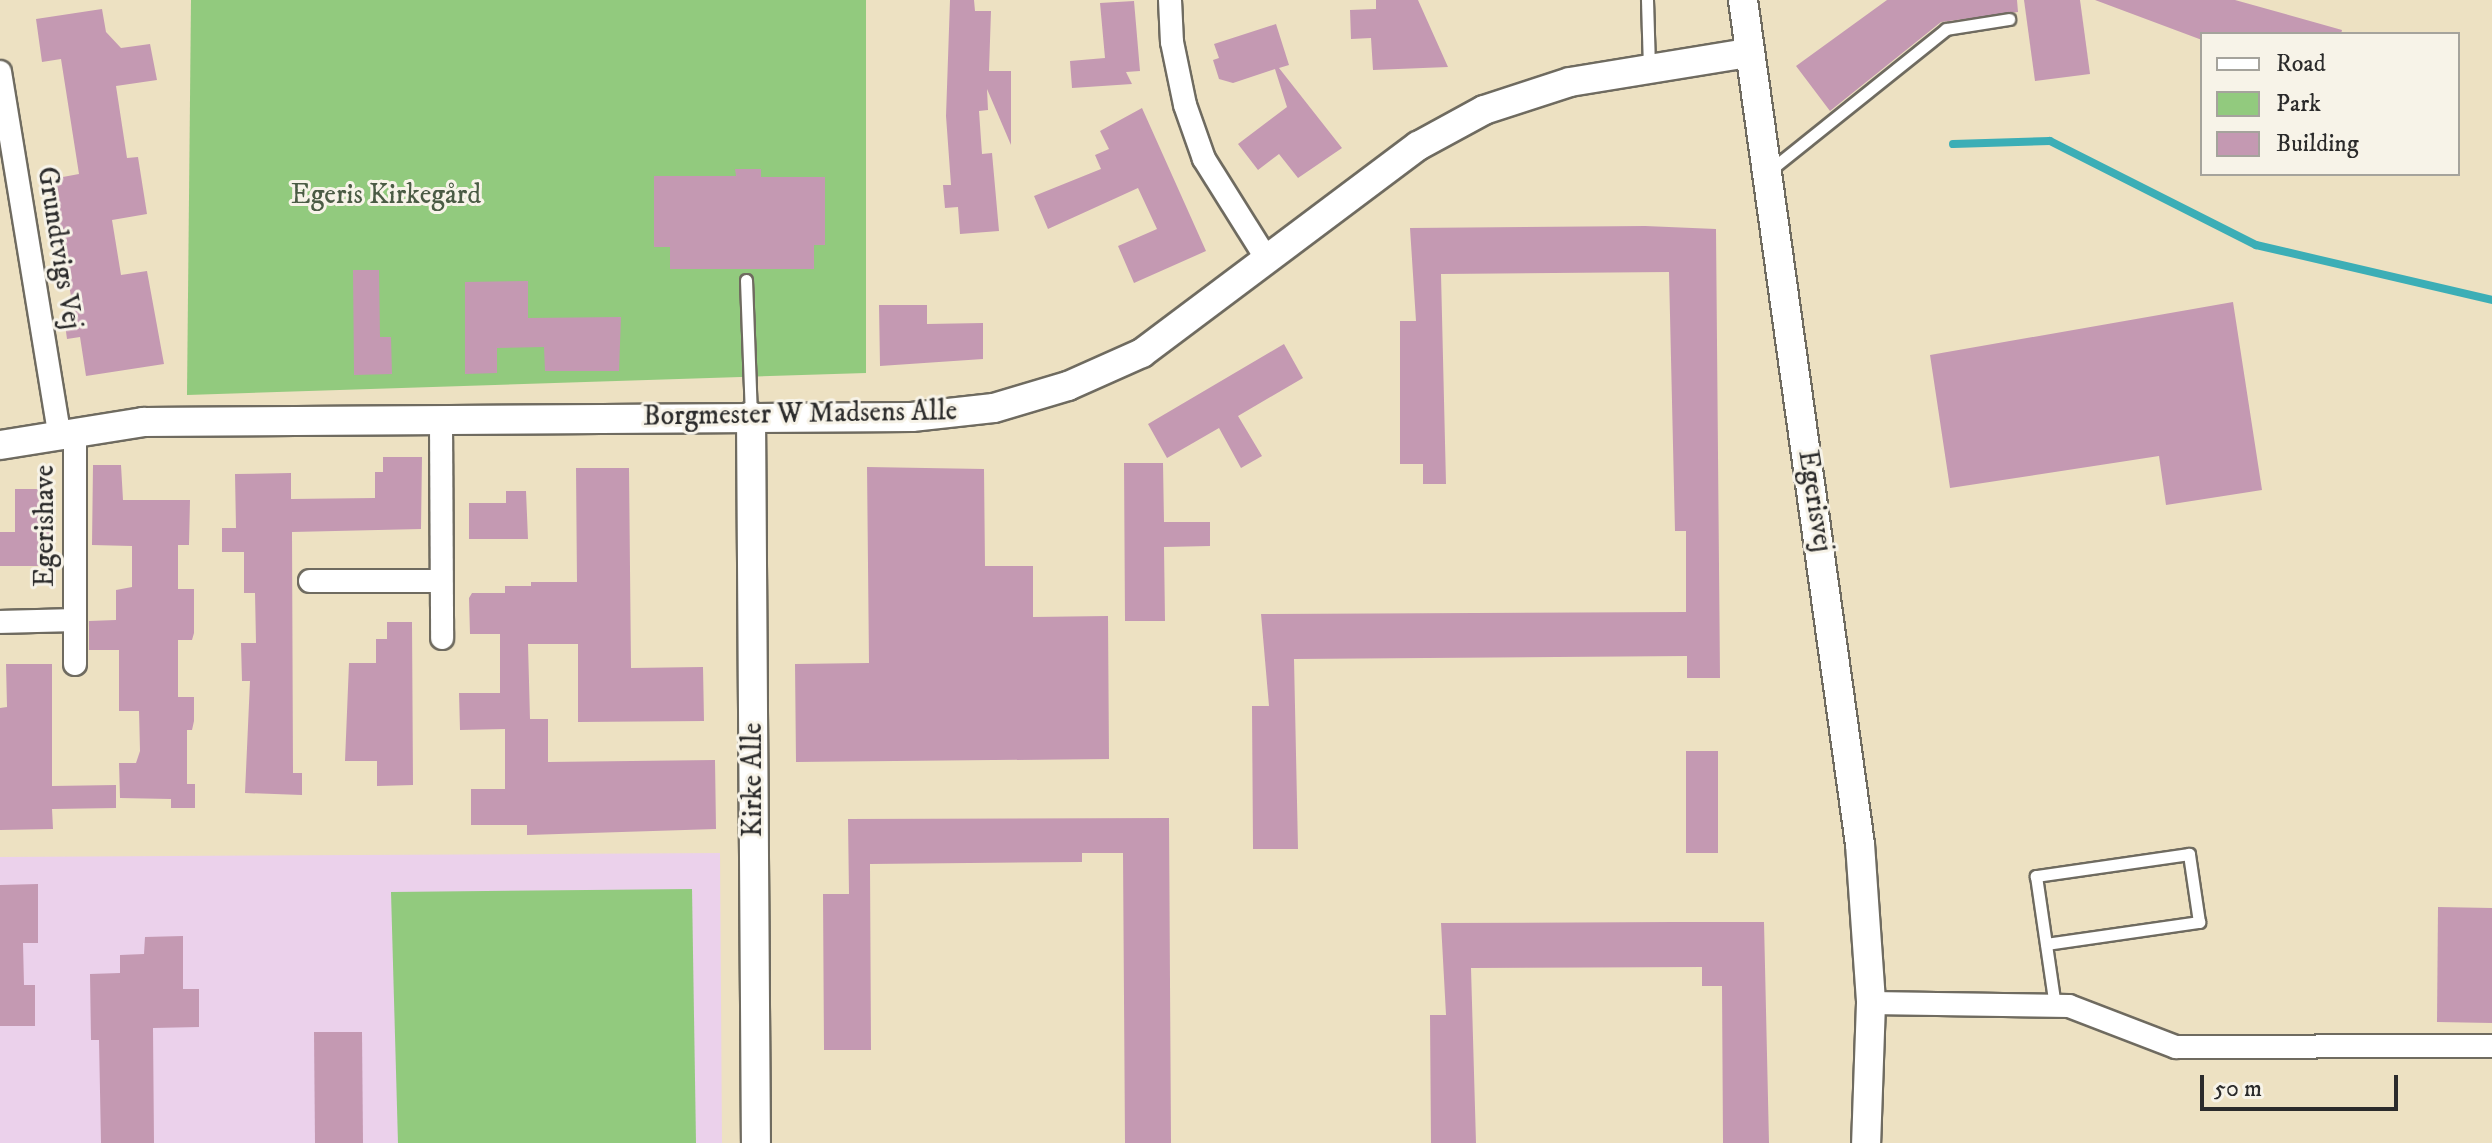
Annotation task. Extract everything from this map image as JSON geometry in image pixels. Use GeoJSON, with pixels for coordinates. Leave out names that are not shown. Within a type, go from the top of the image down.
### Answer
{"type":"FeatureCollection","features":[{"type":"Feature","properties":{"kind":"street"},"geometry":{"type":"LineString","coordinates":[[1170,0],[1172,42],[1185,105],[1204,159],[1268,261]]}},
{"type":"Feature","properties":{"kind":"street","name":"Egerisvej"},"geometry":{"type":"LineString","coordinates":[[1743,0],[1747,53],[1841,685],[1871,1003],[1866,1143]]}},
{"type":"Feature","properties":{"kind":"street","name":"Borgmester W Madsens Alle"},"geometry":{"type":"LineString","coordinates":[[0,445],[143,422],[912,417],[994,408],[1068,386],[1142,353],[1418,146],[1484,110],[1570,82],[1747,53]]}},
{"type":"Feature","properties":{"kind":"street","name":"Grundtvigs Vej"},"geometry":{"type":"LineString","coordinates":[[0,72],[67,432]]}},
{"type":"Feature","properties":{"kind":"street","name":"Kirke Alle"},"geometry":{"type":"LineString","coordinates":[[751,416],[756,1143]]}},
{"type":"Feature","properties":{"kind":"street"},"geometry":{"type":"LineString","coordinates":[[441,421],[442,638]]}},
{"type":"Feature","properties":{"kind":"street","name":"Egerishave"},"geometry":{"type":"LineString","coordinates":[[67,432],[75,664]]}},
{"type":"Feature","properties":{"kind":"street"},"geometry":{"type":"LineString","coordinates":[[310,581],[441,581]]}},
{"type":"Feature","properties":{"kind":"street","name":"Egerishave"},"geometry":{"type":"LineString","coordinates":[[0,622],[75,620]]}},
{"type":"Feature","properties":{"kind":"street"},"geometry":{"type":"LineString","coordinates":[[1871,1003],[2055,1006],[2099,1013],[2145,1039],[2176,1047],[2492,1046]]}},
{"type":"Feature","properties":{"kind":"lane"},"geometry":{"type":"LineString","coordinates":[[1647,0],[1649,67]]}},
{"type":"Feature","properties":{"kind":"lane"},"geometry":{"type":"LineString","coordinates":[[1765,174],[1946,29],[2009,19]]}},
{"type":"Feature","properties":{"kind":"lane"},"geometry":{"type":"LineString","coordinates":[[746,280],[751,416]]}},
{"type":"Feature","properties":{"kind":"lane"},"geometry":{"type":"LineString","coordinates":[[2046,944],[2199,922],[2189,854],[2036,876],[2055,1006]]}},
{"type":"Feature","properties":{"kind":"shaded area"},"geometry":{"type":"Polygon","coordinates":[[[720,853],[722,1143],[0,1143],[0,857],[720,853]]]}},
{"type":"Feature","properties":{"kind":"green space","name":"Egeris Kirkegård"},"geometry":{"type":"Polygon","coordinates":[[[191,0],[866,0],[866,373],[187,395],[191,0]]]}},
{"type":"Feature","properties":{"kind":"green space"},"geometry":{"type":"Polygon","coordinates":[[[692,889],[696,1143],[398,1143],[391,892],[692,889]]]}},
{"type":"Feature","properties":{"kind":"building"},"geometry":{"type":"Polygon","coordinates":[[[950,0],[974,0],[975,11],[991,11],[989,71],[1011,71],[1011,145],[987,89],[988,110],[979,111],[982,154],[992,153],[999,231],[960,234],[958,207],[945,208],[943,185],[951,185],[946,116],[950,0]]]}},
{"type":"Feature","properties":{"kind":"building"},"geometry":{"type":"Polygon","coordinates":[[[1376,0],[1418,0],[1448,67],[1373,70],[1371,38],[1351,39],[1350,10],[1376,9],[1376,0]]]}},
{"type":"Feature","properties":{"kind":"building"},"geometry":{"type":"Polygon","coordinates":[[[1887,0],[2017,0],[2018,12],[1941,22],[1830,111],[1796,66],[1887,0]]]}},
{"type":"Feature","properties":{"kind":"building"},"geometry":{"type":"Polygon","coordinates":[[[2024,0],[2080,0],[2090,74],[2035,81],[2024,0]]]}},
{"type":"Feature","properties":{"kind":"building"},"geometry":{"type":"Polygon","coordinates":[[[2095,0],[2235,0],[2342,30],[2200,32],[2200,39],[2095,0]]]}},
{"type":"Feature","properties":{"kind":"building"},"geometry":{"type":"Polygon","coordinates":[[[1134,1],[1140,71],[1126,72],[1132,84],[1072,88],[1070,61],[1105,58],[1100,3],[1134,1]]]}},
{"type":"Feature","properties":{"kind":"building"},"geometry":{"type":"Polygon","coordinates":[[[102,9],[106,32],[121,48],[150,44],[157,80],[116,86],[127,158],[138,157],[147,214],[112,220],[121,275],[147,271],[164,364],[86,376],[80,337],[67,339],[64,317],[74,315],[52,179],[79,174],[61,59],[42,62],[36,19],[102,9]]]}},
{"type":"Feature","properties":{"kind":"building"},"geometry":{"type":"Polygon","coordinates":[[[1276,24],[1289,65],[1279,68],[1342,148],[1298,178],[1279,154],[1258,170],[1238,144],[1287,107],[1275,69],[1233,83],[1219,79],[1213,60],[1219,58],[1214,44],[1276,24]]]}},
{"type":"Feature","properties":{"kind":"building"},"geometry":{"type":"Polygon","coordinates":[[[1142,108],[1206,251],[1134,283],[1118,246],[1157,229],[1138,188],[1048,229],[1034,196],[1101,169],[1095,155],[1109,149],[1100,131],[1142,108]]]}},
{"type":"Feature","properties":{"kind":"building"},"geometry":{"type":"Polygon","coordinates":[[[735,169],[761,169],[761,177],[825,177],[825,245],[814,245],[814,269],[670,269],[670,247],[654,247],[654,176],[736,176],[735,169]]]}},
{"type":"Feature","properties":{"kind":"building"},"geometry":{"type":"Polygon","coordinates":[[[1645,226],[1716,229],[1720,678],[1687,678],[1687,656],[1294,659],[1298,849],[1253,849],[1252,706],[1269,706],[1261,614],[1686,612],[1686,531],[1675,531],[1669,272],[1441,274],[1446,484],[1423,484],[1423,464],[1400,464],[1400,321],[1416,321],[1410,228],[1645,226]]]}},
{"type":"Feature","properties":{"kind":"building"},"geometry":{"type":"Polygon","coordinates":[[[353,270],[379,270],[380,337],[391,337],[392,374],[354,375],[353,270]]]}},
{"type":"Feature","properties":{"kind":"building"},"geometry":{"type":"Polygon","coordinates":[[[528,281],[528,318],[621,317],[619,371],[545,371],[544,347],[497,348],[497,373],[465,374],[465,282],[528,281]]]}},
{"type":"Feature","properties":{"kind":"building"},"geometry":{"type":"Polygon","coordinates":[[[2233,302],[2262,490],[2166,505],[2159,456],[1950,488],[1930,355],[2233,302]]]}},
{"type":"Feature","properties":{"kind":"building"},"geometry":{"type":"Polygon","coordinates":[[[879,305],[927,305],[927,324],[983,323],[983,359],[880,366],[879,305]]]}},
{"type":"Feature","properties":{"kind":"building"},"geometry":{"type":"Polygon","coordinates":[[[1284,344],[1303,378],[1238,416],[1262,456],[1241,468],[1219,428],[1167,458],[1148,424],[1284,344]]]}},
{"type":"Feature","properties":{"kind":"building"},"geometry":{"type":"Polygon","coordinates":[[[383,457],[422,457],[421,529],[292,532],[293,773],[302,773],[302,795],[245,793],[250,681],[242,681],[241,643],[256,643],[255,593],[244,593],[244,552],[222,552],[222,528],[236,528],[235,474],[291,473],[291,499],[375,498],[375,472],[383,472],[383,457]]]}},
{"type":"Feature","properties":{"kind":"building"},"geometry":{"type":"Polygon","coordinates":[[[1124,463],[1163,463],[1164,522],[1210,522],[1210,546],[1164,547],[1165,621],[1125,621],[1124,463]]]}},
{"type":"Feature","properties":{"kind":"building"},"geometry":{"type":"Polygon","coordinates":[[[93,465],[121,465],[123,500],[190,500],[189,545],[178,545],[178,589],[194,589],[194,633],[192,640],[178,640],[178,697],[194,697],[194,721],[192,730],[187,730],[187,784],[195,784],[195,808],[171,808],[171,799],[120,798],[119,763],[136,763],[140,751],[139,711],[119,711],[119,650],[89,650],[89,621],[116,620],[116,590],[132,587],[132,546],[92,545],[93,465]]]}},
{"type":"Feature","properties":{"kind":"building"},"geometry":{"type":"Polygon","coordinates":[[[867,467],[984,469],[985,566],[1033,566],[1033,617],[1108,616],[1109,759],[796,762],[795,664],[869,663],[867,467]]]}},
{"type":"Feature","properties":{"kind":"building"},"geometry":{"type":"Polygon","coordinates":[[[576,468],[629,468],[631,668],[703,667],[704,721],[578,722],[578,644],[528,644],[530,719],[548,719],[548,762],[715,760],[716,829],[527,835],[527,825],[471,825],[471,789],[505,789],[505,729],[460,730],[459,693],[500,693],[500,634],[470,634],[469,598],[472,593],[505,593],[505,586],[531,586],[531,582],[577,582],[576,468]]]}},
{"type":"Feature","properties":{"kind":"building"},"geometry":{"type":"Polygon","coordinates":[[[15,489],[50,489],[51,566],[0,566],[0,532],[15,532],[15,489]]]}},
{"type":"Feature","properties":{"kind":"building"},"geometry":{"type":"Polygon","coordinates":[[[506,491],[526,491],[528,539],[469,539],[469,503],[506,503],[506,491]]]}},
{"type":"Feature","properties":{"kind":"building"},"geometry":{"type":"Polygon","coordinates":[[[387,622],[412,622],[413,785],[377,786],[377,761],[345,761],[349,663],[376,663],[376,639],[387,639],[387,622]]]}},
{"type":"Feature","properties":{"kind":"building"},"geometry":{"type":"Polygon","coordinates":[[[6,664],[52,664],[52,786],[116,785],[116,808],[52,809],[53,829],[0,830],[0,708],[7,707],[6,664]]]}},
{"type":"Feature","properties":{"kind":"building"},"geometry":{"type":"Polygon","coordinates":[[[1686,751],[1718,751],[1718,853],[1686,853],[1686,751]]]}},
{"type":"Feature","properties":{"kind":"building"},"geometry":{"type":"Polygon","coordinates":[[[1169,818],[1171,1143],[1125,1143],[1123,853],[1082,853],[1082,862],[870,864],[871,1050],[824,1050],[823,894],[849,894],[848,819],[1169,818]]]}},
{"type":"Feature","properties":{"kind":"building"},"geometry":{"type":"Polygon","coordinates":[[[38,884],[38,943],[23,943],[24,985],[35,985],[35,1026],[0,1026],[0,885],[38,884]]]}},
{"type":"Feature","properties":{"kind":"building"},"geometry":{"type":"Polygon","coordinates":[[[2438,907],[2492,908],[2492,1023],[2437,1022],[2438,907]]]}},
{"type":"Feature","properties":{"kind":"building"},"geometry":{"type":"Polygon","coordinates":[[[1764,922],[1769,1143],[1723,1143],[1722,986],[1702,986],[1702,967],[1471,968],[1476,1143],[1431,1143],[1430,1015],[1446,1015],[1441,923],[1764,922]]]}},
{"type":"Feature","properties":{"kind":"building"},"geometry":{"type":"Polygon","coordinates":[[[183,936],[183,989],[199,989],[199,1027],[153,1028],[154,1143],[101,1143],[99,1040],[91,1040],[90,974],[120,973],[120,955],[144,954],[145,937],[183,936]]]}},
{"type":"Feature","properties":{"kind":"building"},"geometry":{"type":"Polygon","coordinates":[[[314,1032],[362,1032],[363,1143],[315,1143],[314,1032]]]}},
{"type":"Feature","properties":{"kind":"waterway"},"geometry":{"type":"LineString","coordinates":[[1953,144],[2050,141],[2256,245],[2492,300]]}}]}
